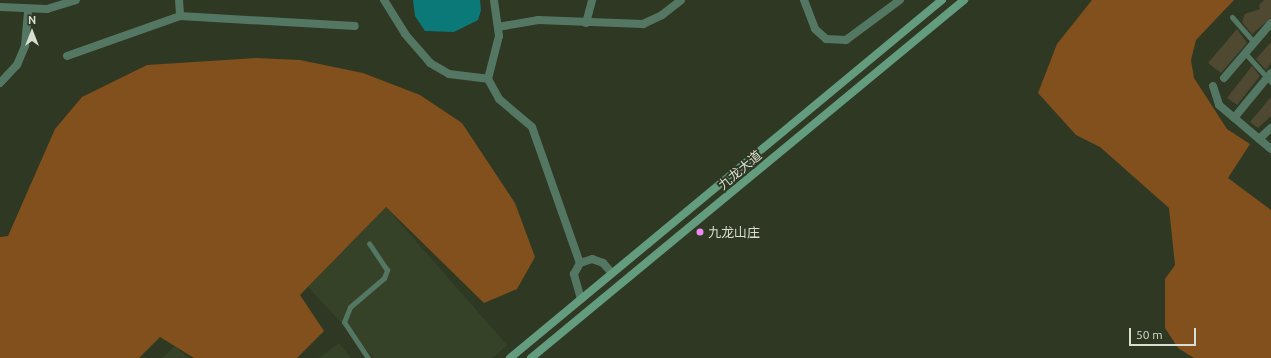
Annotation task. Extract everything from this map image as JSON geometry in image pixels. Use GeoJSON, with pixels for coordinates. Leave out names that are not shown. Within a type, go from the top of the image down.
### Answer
{"type":"FeatureCollection","features":[{"type":"Feature","properties":{"kind":"main road","name":"九龙大道"},"geometry":{"type":"LineString","coordinates":[[510,358],[942,0]]}},
{"type":"Feature","properties":{"kind":"main road","name":"九龙大道"},"geometry":{"type":"LineString","coordinates":[[531,358],[964,0]]}},
{"type":"Feature","properties":{"kind":"main road"},"geometry":{"type":"LineString","coordinates":[[599,284],[608,294]]}},
{"type":"Feature","properties":{"kind":"street"},"geometry":{"type":"LineString","coordinates":[[0,6],[28,9],[47,9],[76,0]]}},
{"type":"Feature","properties":{"kind":"street"},"geometry":{"type":"LineString","coordinates":[[179,0],[180,16]]}},
{"type":"Feature","properties":{"kind":"street"},"geometry":{"type":"LineString","coordinates":[[384,0],[405,34],[430,63],[449,74],[488,78]]}},
{"type":"Feature","properties":{"kind":"street"},"geometry":{"type":"LineString","coordinates":[[494,0],[499,36],[488,78],[499,100],[532,127],[580,263]]}},
{"type":"Feature","properties":{"kind":"street"},"geometry":{"type":"LineString","coordinates":[[586,22],[592,0]]}},
{"type":"Feature","properties":{"kind":"street"},"geometry":{"type":"LineString","coordinates":[[498,27],[538,20],[643,24],[662,15],[681,0]]}},
{"type":"Feature","properties":{"kind":"street"},"geometry":{"type":"LineString","coordinates":[[804,0],[815,29],[826,38],[846,40],[900,0]]}},
{"type":"Feature","properties":{"kind":"street"},"geometry":{"type":"LineString","coordinates":[[0,83],[17,65],[25,46],[28,9]]}},
{"type":"Feature","properties":{"kind":"street"},"geometry":{"type":"LineString","coordinates":[[67,56],[180,16],[355,26]]}},
{"type":"Feature","properties":{"kind":"street"},"geometry":{"type":"LineString","coordinates":[[1224,78],[1271,23]]}},
{"type":"Feature","properties":{"kind":"street"},"geometry":{"type":"LineString","coordinates":[[1234,118],[1270,77]]}},
{"type":"Feature","properties":{"kind":"street"},"geometry":{"type":"LineString","coordinates":[[1213,86],[1219,105],[1271,149]]}},
{"type":"Feature","properties":{"kind":"street"},"geometry":{"type":"LineString","coordinates":[[1260,140],[1271,128]]}},
{"type":"Feature","properties":{"kind":"street"},"geometry":{"type":"LineString","coordinates":[[581,299],[574,274],[580,263],[592,259],[603,264],[612,273]]}},
{"type":"Feature","properties":{"kind":"lane"},"geometry":{"type":"LineString","coordinates":[[1232,17],[1254,42]]}},
{"type":"Feature","properties":{"kind":"lane"},"geometry":{"type":"LineString","coordinates":[[1245,54],[1270,77]]}},
{"type":"Feature","properties":{"kind":"lane"},"geometry":{"type":"LineString","coordinates":[[368,243],[387,270],[384,278],[350,307],[344,322],[368,358]]}},
{"type":"Feature","properties":{"kind":"shaded area"},"geometry":{"type":"Polygon","coordinates":[[[1092,0],[1234,0],[1196,40],[1191,60],[1194,78],[1227,129],[1250,144],[1228,178],[1271,210],[1271,358],[1194,358],[1178,348],[1165,328],[1165,279],[1175,265],[1169,208],[1100,147],[1076,135],[1038,93],[1057,44],[1092,0]]]}},
{"type":"Feature","properties":{"kind":"shaded area"},"geometry":{"type":"Polygon","coordinates":[[[256,58],[300,60],[363,73],[420,95],[462,123],[515,203],[535,257],[517,289],[484,303],[386,207],[300,295],[324,331],[297,358],[194,358],[160,337],[139,358],[0,358],[0,237],[8,236],[55,129],[82,97],[147,65],[256,58]]]}},
{"type":"Feature","properties":{"kind":"shaded area"},"geometry":{"type":"Polygon","coordinates":[[[386,207],[507,345],[493,358],[374,358],[308,287],[386,207]]]}},
{"type":"Feature","properties":{"kind":"shaded area"},"geometry":{"type":"Polygon","coordinates":[[[339,343],[351,358],[319,358],[339,343]]]}},
{"type":"Feature","properties":{"kind":"shaded area"},"geometry":{"type":"Polygon","coordinates":[[[175,346],[188,358],[162,358],[175,346]]]}},
{"type":"Feature","properties":{"kind":"water"},"geometry":{"type":"Polygon","coordinates":[[[413,0],[480,0],[481,10],[478,20],[454,32],[425,31],[415,16],[413,0]]]}},
{"type":"Feature","properties":{"kind":"building"},"geometry":{"type":"Polygon","coordinates":[[[1264,0],[1271,0],[1271,18],[1252,34],[1242,22],[1245,14],[1260,9],[1259,5],[1264,0]]]}},
{"type":"Feature","properties":{"kind":"building"},"geometry":{"type":"Polygon","coordinates":[[[1237,29],[1247,43],[1221,73],[1208,63],[1237,29]]]}},
{"type":"Feature","properties":{"kind":"building"},"geometry":{"type":"Polygon","coordinates":[[[1271,42],[1271,63],[1266,70],[1256,59],[1271,42]]]}},
{"type":"Feature","properties":{"kind":"building"},"geometry":{"type":"Polygon","coordinates":[[[1252,66],[1260,76],[1237,105],[1227,98],[1252,66]]]}},
{"type":"Feature","properties":{"kind":"building"},"geometry":{"type":"Polygon","coordinates":[[[1271,97],[1271,116],[1258,128],[1250,122],[1271,97]]]}},
{"type":"Feature","properties":{"kind":"place","name":"九龙山庄"},"geometry":{"type":"Point","coordinates":[700,232]}}]}
